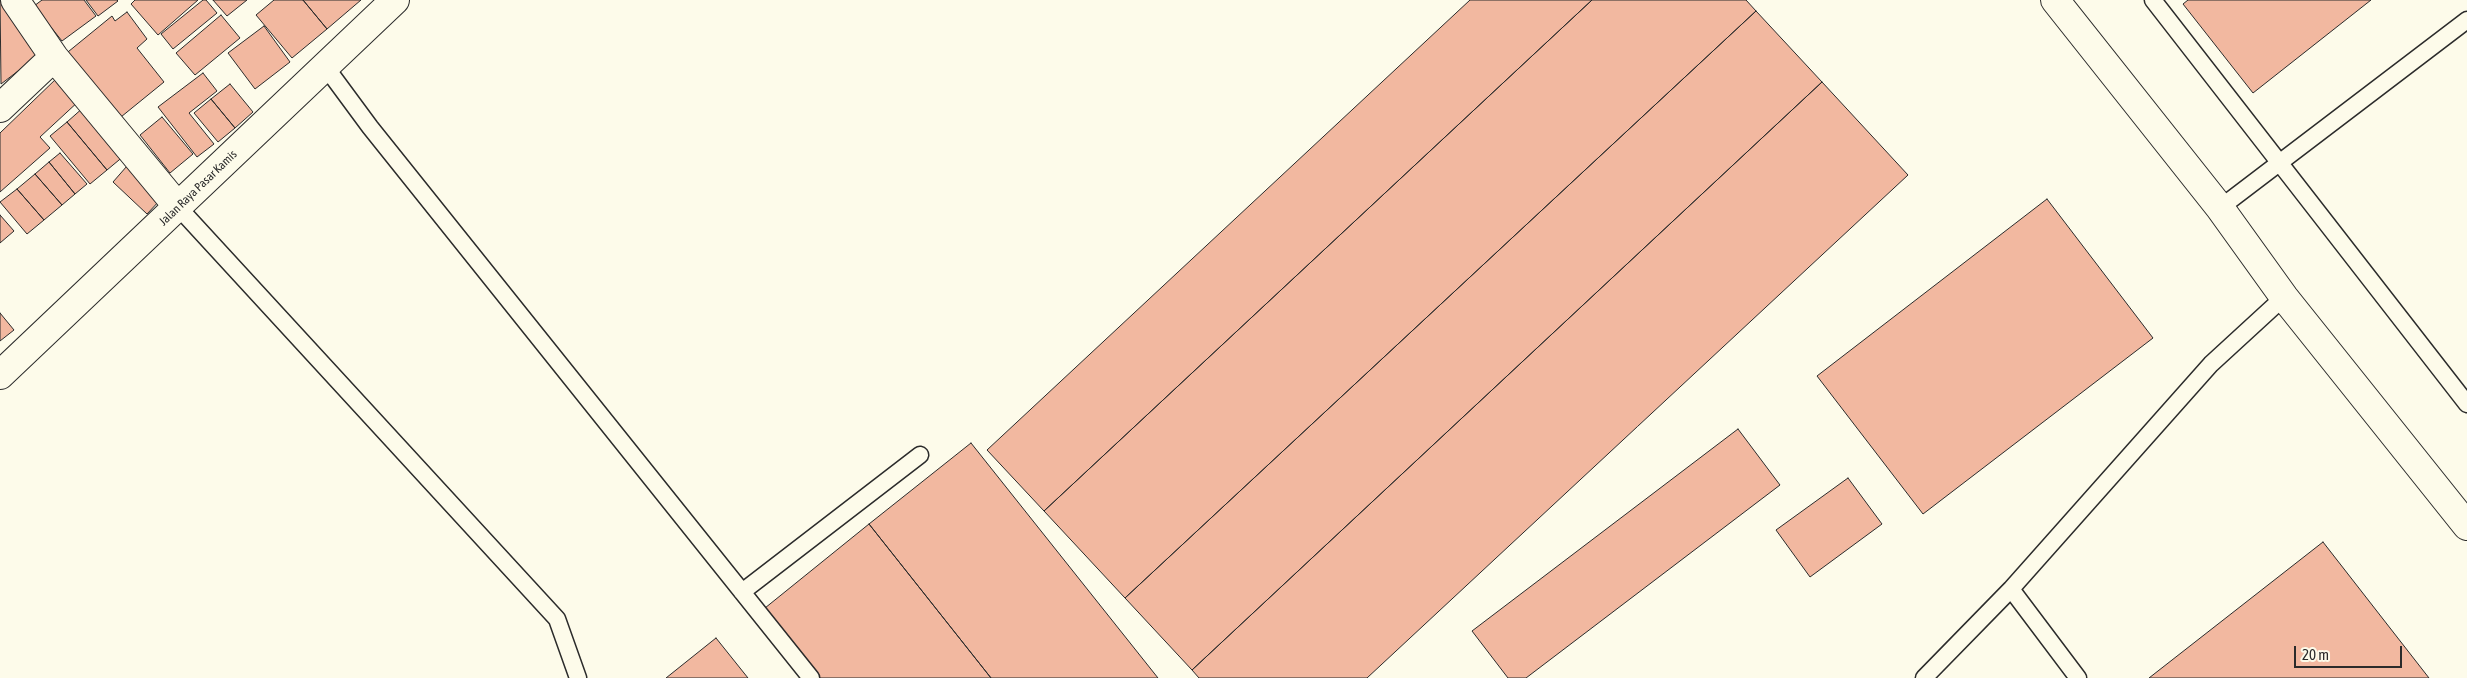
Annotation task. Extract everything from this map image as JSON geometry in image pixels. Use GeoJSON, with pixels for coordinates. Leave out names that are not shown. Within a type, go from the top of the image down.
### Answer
{"type":"FeatureCollection","features":[{"type":"Feature","properties":{"kind":"street"},"geometry":{"type":"LineString","coordinates":[[14,0],[54,57],[179,208]]}},
{"type":"Feature","properties":{"kind":"street","name":"Jalan Raya Pasar Kamis"},"geometry":{"type":"LineString","coordinates":[[0,375],[55,321],[179,208],[395,0]]}},
{"type":"Feature","properties":{"kind":"street"},"geometry":{"type":"LineString","coordinates":[[2055,0],[2220,208],[2284,297],[2467,526]]}},
{"type":"Feature","properties":{"kind":"street"},"geometry":{"type":"LineString","coordinates":[[0,108],[54,57]]}},
{"type":"Feature","properties":{"kind":"lane"},"geometry":{"type":"LineString","coordinates":[[2154,0],[2467,404]]}},
{"type":"Feature","properties":{"kind":"lane"},"geometry":{"type":"LineString","coordinates":[[2220,208],[2467,20]]}},
{"type":"Feature","properties":{"kind":"lane"},"geometry":{"type":"LineString","coordinates":[[325,66],[370,127],[811,678]]}},
{"type":"Feature","properties":{"kind":"lane"},"geometry":{"type":"LineString","coordinates":[[179,208],[557,620],[578,678]]}},
{"type":"Feature","properties":{"kind":"lane"},"geometry":{"type":"LineString","coordinates":[[1924,678],[2011,589],[2211,364],[2284,297]]}},
{"type":"Feature","properties":{"kind":"lane"},"geometry":{"type":"LineString","coordinates":[[742,592],[920,455]]}},
{"type":"Feature","properties":{"kind":"lane"},"geometry":{"type":"LineString","coordinates":[[2011,589],[2078,678]]}},
{"type":"Feature","properties":{"kind":"building"},"geometry":{"type":"Polygon","coordinates":[[[0,0],[3,0],[43,52],[1,84],[0,0]]]}},
{"type":"Feature","properties":{"kind":"building"},"geometry":{"type":"Polygon","coordinates":[[[42,0],[84,0],[96,16],[62,41],[34,6],[42,0]]]}},
{"type":"Feature","properties":{"kind":"building"},"geometry":{"type":"Polygon","coordinates":[[[86,0],[117,0],[118,1],[98,16],[86,0]]]}},
{"type":"Feature","properties":{"kind":"building"},"geometry":{"type":"Polygon","coordinates":[[[135,0],[198,0],[158,35],[131,4],[135,0]]]}},
{"type":"Feature","properties":{"kind":"building"},"geometry":{"type":"Polygon","coordinates":[[[203,0],[206,0],[217,13],[173,49],[161,34],[203,0]]]}},
{"type":"Feature","properties":{"kind":"building"},"geometry":{"type":"Polygon","coordinates":[[[213,0],[247,0],[227,16],[213,0]]]}},
{"type":"Feature","properties":{"kind":"building"},"geometry":{"type":"Polygon","coordinates":[[[274,0],[303,0],[327,29],[292,58],[256,15],[274,0]]]}},
{"type":"Feature","properties":{"kind":"building"},"geometry":{"type":"Polygon","coordinates":[[[303,0],[361,0],[327,29],[303,0]]]}},
{"type":"Feature","properties":{"kind":"building"},"geometry":{"type":"Polygon","coordinates":[[[1470,0],[1592,0],[1044,511],[987,450],[1470,0]]]}},
{"type":"Feature","properties":{"kind":"building"},"geometry":{"type":"Polygon","coordinates":[[[1592,0],[1746,0],[1756,11],[1125,598],[1044,511],[1592,0]]]}},
{"type":"Feature","properties":{"kind":"building"},"geometry":{"type":"Polygon","coordinates":[[[2188,0],[2371,0],[2253,93],[2183,4],[2188,0]]]}},
{"type":"Feature","properties":{"kind":"building"},"geometry":{"type":"Polygon","coordinates":[[[1756,11],[1822,82],[1192,670],[1125,598],[1756,11]]]}},
{"type":"Feature","properties":{"kind":"building"},"geometry":{"type":"Polygon","coordinates":[[[127,12],[147,39],[137,48],[164,82],[116,121],[63,56],[112,16],[115,21],[127,12]]]}},
{"type":"Feature","properties":{"kind":"building"},"geometry":{"type":"Polygon","coordinates":[[[221,15],[240,38],[195,75],[176,53],[221,15]]]}},
{"type":"Feature","properties":{"kind":"building"},"geometry":{"type":"Polygon","coordinates":[[[264,26],[290,62],[255,89],[228,53],[264,26]]]}},
{"type":"Feature","properties":{"kind":"building"},"geometry":{"type":"Polygon","coordinates":[[[203,73],[217,91],[189,113],[214,144],[197,157],[158,107],[203,73]]]}},
{"type":"Feature","properties":{"kind":"building"},"geometry":{"type":"Polygon","coordinates":[[[58,77],[80,100],[40,137],[50,148],[0,192],[0,133],[58,77]]]}},
{"type":"Feature","properties":{"kind":"building"},"geometry":{"type":"Polygon","coordinates":[[[1822,82],[1908,175],[1367,678],[1199,678],[1192,670],[1822,82]]]}},
{"type":"Feature","properties":{"kind":"building"},"geometry":{"type":"Polygon","coordinates":[[[230,84],[253,112],[235,128],[211,99],[230,84]]]}},
{"type":"Feature","properties":{"kind":"building"},"geometry":{"type":"Polygon","coordinates":[[[211,99],[235,128],[218,142],[194,113],[211,99]]]}},
{"type":"Feature","properties":{"kind":"building"},"geometry":{"type":"Polygon","coordinates":[[[84,107],[125,155],[107,170],[67,122],[84,107]]]}},
{"type":"Feature","properties":{"kind":"building"},"geometry":{"type":"Polygon","coordinates":[[[162,117],[193,154],[170,173],[140,135],[162,117]]]}},
{"type":"Feature","properties":{"kind":"building"},"geometry":{"type":"Polygon","coordinates":[[[67,122],[107,170],[90,184],[50,136],[67,122]]]}},
{"type":"Feature","properties":{"kind":"building"},"geometry":{"type":"Polygon","coordinates":[[[60,153],[87,184],[75,194],[49,162],[60,153]]]}},
{"type":"Feature","properties":{"kind":"building"},"geometry":{"type":"Polygon","coordinates":[[[49,162],[75,194],[62,205],[35,174],[49,162]]]}},
{"type":"Feature","properties":{"kind":"building"},"geometry":{"type":"Polygon","coordinates":[[[127,166],[161,199],[147,214],[113,182],[127,166]]]}},
{"type":"Feature","properties":{"kind":"building"},"geometry":{"type":"Polygon","coordinates":[[[35,174],[62,205],[44,220],[17,189],[35,174]]]}},
{"type":"Feature","properties":{"kind":"building"},"geometry":{"type":"Polygon","coordinates":[[[17,189],[44,220],[27,234],[0,202],[17,189]]]}},
{"type":"Feature","properties":{"kind":"building"},"geometry":{"type":"Polygon","coordinates":[[[2047,199],[2153,338],[1923,514],[1817,376],[2047,199]]]}},
{"type":"Feature","properties":{"kind":"building"},"geometry":{"type":"Polygon","coordinates":[[[0,215],[14,231],[0,243],[0,215]]]}},
{"type":"Feature","properties":{"kind":"building"},"geometry":{"type":"Polygon","coordinates":[[[0,313],[14,330],[0,341],[0,313]]]}},
{"type":"Feature","properties":{"kind":"building"},"geometry":{"type":"Polygon","coordinates":[[[1738,429],[1780,485],[1526,678],[1508,678],[1472,631],[1738,429]]]}},
{"type":"Feature","properties":{"kind":"building"},"geometry":{"type":"Polygon","coordinates":[[[971,443],[1158,678],[991,678],[869,524],[971,443]]]}},
{"type":"Feature","properties":{"kind":"building"},"geometry":{"type":"Polygon","coordinates":[[[1848,478],[1882,524],[1810,577],[1776,530],[1848,478]]]}},
{"type":"Feature","properties":{"kind":"building"},"geometry":{"type":"Polygon","coordinates":[[[869,524],[991,678],[820,678],[765,608],[869,524]]]}},
{"type":"Feature","properties":{"kind":"building"},"geometry":{"type":"Polygon","coordinates":[[[2323,542],[2429,678],[2149,678],[2323,542]]]}},
{"type":"Feature","properties":{"kind":"building"},"geometry":{"type":"Polygon","coordinates":[[[716,638],[748,678],[666,678],[716,638]]]}}]}
